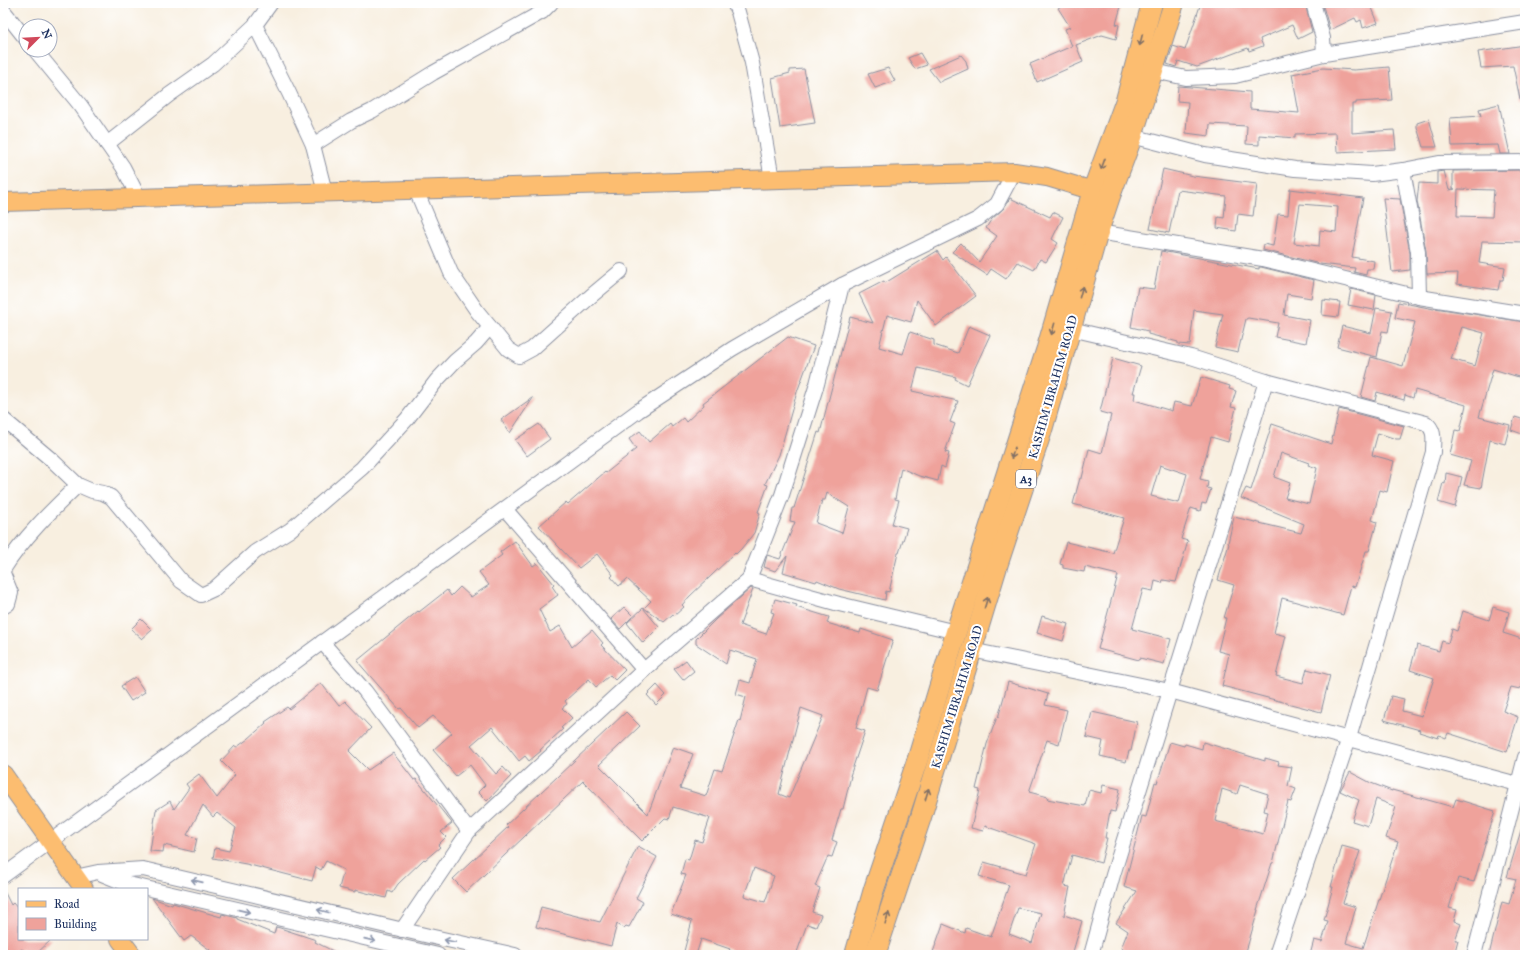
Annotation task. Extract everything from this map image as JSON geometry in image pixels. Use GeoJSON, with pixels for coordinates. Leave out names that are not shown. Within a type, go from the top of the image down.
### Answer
{"type":"FeatureCollection","features":[{"type":"Feature","properties":{"kind":"highway","name":"KASHIM IBRAHIM ROAD"},"geometry":{"type":"LineString","coordinates":[[1124,134],[1126,100],[1152,3]]}},
{"type":"Feature","properties":{"kind":"highway","name":"KASHIM IBRAHIM ROAD"},"geometry":{"type":"LineString","coordinates":[[855,955],[874,889],[918,758],[956,632],[1047,348],[1101,193],[1124,134],[1154,71],[1174,3]]}},
{"type":"Feature","properties":{"kind":"highway","name":"KASHIM IBRAHIM ROAD"},"geometry":{"type":"LineString","coordinates":[[875,955],[921,817],[998,563],[1042,430],[1098,232],[1101,193]]}},
{"type":"Feature","properties":{"kind":"main road"},"geometry":{"type":"LineString","coordinates":[[3,202],[1014,172],[1047,177],[1101,193]]}},
{"type":"Feature","properties":{"kind":"main road"},"geometry":{"type":"LineString","coordinates":[[3,774],[80,883]]}},
{"type":"Feature","properties":{"kind":"main road"},"geometry":{"type":"LineString","coordinates":[[121,940],[132,955]]}},
{"type":"Feature","properties":{"kind":"street"},"geometry":{"type":"LineString","coordinates":[[107,144],[169,95],[213,64],[255,25],[271,3]]}},
{"type":"Feature","properties":{"kind":"street"},"geometry":{"type":"LineString","coordinates":[[313,144],[372,111],[433,73],[542,12],[551,3]]}},
{"type":"Feature","properties":{"kind":"street"},"geometry":{"type":"LineString","coordinates":[[734,3],[738,12],[752,63],[772,179]]}},
{"type":"Feature","properties":{"kind":"street"},"geometry":{"type":"LineString","coordinates":[[1313,3],[1324,38],[1324,54]]}},
{"type":"Feature","properties":{"kind":"street"},"geometry":{"type":"LineString","coordinates":[[3,10],[18,29]]}},
{"type":"Feature","properties":{"kind":"street"},"geometry":{"type":"LineString","coordinates":[[1154,71],[1186,78],[1236,76],[1324,54],[1525,22]]}},
{"type":"Feature","properties":{"kind":"street"},"geometry":{"type":"LineString","coordinates":[[255,25],[290,93],[313,144],[325,192]]}},
{"type":"Feature","properties":{"kind":"street"},"geometry":{"type":"LineString","coordinates":[[42,58],[81,106],[123,166],[139,198]]}},
{"type":"Feature","properties":{"kind":"street"},"geometry":{"type":"LineString","coordinates":[[1124,134],[1205,155],[1295,169],[1372,174],[1438,163],[1525,162]]}},
{"type":"Feature","properties":{"kind":"street"},"geometry":{"type":"LineString","coordinates":[[1403,170],[1418,252],[1419,296]]}},
{"type":"Feature","properties":{"kind":"street"},"geometry":{"type":"LineString","coordinates":[[3,876],[638,411],[732,349],[842,285],[978,219],[997,204],[1014,172]]}},
{"type":"Feature","properties":{"kind":"street"},"geometry":{"type":"LineString","coordinates":[[416,190],[451,273],[477,311],[508,349],[519,356],[532,349],[621,271]]}},
{"type":"Feature","properties":{"kind":"street"},"geometry":{"type":"LineString","coordinates":[[1098,232],[1262,259],[1419,296],[1525,314]]}},
{"type":"Feature","properties":{"kind":"street"},"geometry":{"type":"LineString","coordinates":[[402,930],[469,831],[644,670],[749,579],[782,495],[817,384],[842,285]]}},
{"type":"Feature","properties":{"kind":"street"},"geometry":{"type":"LineString","coordinates":[[3,419],[53,461],[78,486],[103,493],[111,497],[182,581],[201,595],[214,588],[255,552],[290,530],[362,468],[407,419],[436,380],[476,343],[490,327]]}},
{"type":"Feature","properties":{"kind":"street"},"geometry":{"type":"LineString","coordinates":[[1071,329],[1191,357],[1266,381],[1426,423],[1432,428],[1434,436],[1433,452],[1349,738],[1276,955]]}},
{"type":"Feature","properties":{"kind":"street"},"geometry":{"type":"LineString","coordinates":[[1091,955],[1113,875],[1266,381]]}},
{"type":"Feature","properties":{"kind":"street"},"geometry":{"type":"LineString","coordinates":[[3,607],[8,604],[11,593],[3,571],[9,561],[48,513],[78,486]]}},
{"type":"Feature","properties":{"kind":"street"},"geometry":{"type":"LineString","coordinates":[[505,509],[644,670]]}},
{"type":"Feature","properties":{"kind":"street"},"geometry":{"type":"LineString","coordinates":[[749,579],[839,604],[956,632]]}},
{"type":"Feature","properties":{"kind":"street"},"geometry":{"type":"LineString","coordinates":[[322,642],[365,691],[469,831]]}},
{"type":"Feature","properties":{"kind":"street"},"geometry":{"type":"LineString","coordinates":[[971,650],[1170,691],[1521,785]]}},
{"type":"Feature","properties":{"kind":"street"},"geometry":{"type":"LineString","coordinates":[[1474,955],[1521,785],[1525,757]]}},
{"type":"Feature","properties":{"kind":"street"},"geometry":{"type":"LineString","coordinates":[[80,883],[98,872],[143,869],[515,955]]}},
{"type":"Feature","properties":{"kind":"street"},"geometry":{"type":"LineString","coordinates":[[98,872],[124,883],[145,888]]}},
{"type":"Feature","properties":{"kind":"street"},"geometry":{"type":"LineString","coordinates":[[148,889],[421,953],[438,955]]}},
{"type":"Feature","properties":{"kind":"building"},"geometry":{"type":"Polygon","coordinates":[[[1066,3],[1122,3],[1116,24],[1119,25],[1116,39],[1102,35],[1076,45],[1083,62],[1037,82],[1030,64],[1072,46],[1065,29],[1070,27],[1058,8],[1066,3]]]}},
{"type":"Feature","properties":{"kind":"building"},"geometry":{"type":"Polygon","coordinates":[[[1201,3],[1305,3],[1312,32],[1298,39],[1292,25],[1260,39],[1263,46],[1249,51],[1248,48],[1197,67],[1178,61],[1176,67],[1167,64],[1173,46],[1185,50],[1201,3]]]}},
{"type":"Feature","properties":{"kind":"building"},"geometry":{"type":"Polygon","coordinates":[[[1322,3],[1370,3],[1378,23],[1363,28],[1361,20],[1357,22],[1355,18],[1330,30],[1322,3]]]}},
{"type":"Feature","properties":{"kind":"building"},"geometry":{"type":"Polygon","coordinates":[[[1525,45],[1525,98],[1520,99],[1513,66],[1481,68],[1478,52],[1525,45]]]}},
{"type":"Feature","properties":{"kind":"building"},"geometry":{"type":"Polygon","coordinates":[[[920,53],[927,65],[915,69],[908,58],[920,53]]]}},
{"type":"Feature","properties":{"kind":"building"},"geometry":{"type":"Polygon","coordinates":[[[961,55],[966,61],[968,69],[939,82],[929,69],[961,55]]]}},
{"type":"Feature","properties":{"kind":"building"},"geometry":{"type":"Polygon","coordinates":[[[1389,67],[1392,100],[1356,102],[1356,104],[1352,104],[1352,133],[1394,130],[1396,149],[1337,152],[1336,133],[1295,134],[1295,138],[1259,135],[1259,145],[1246,144],[1247,126],[1210,124],[1209,136],[1186,133],[1188,102],[1177,101],[1178,86],[1250,92],[1250,109],[1299,113],[1292,74],[1323,68],[1354,70],[1389,67]]]}},
{"type":"Feature","properties":{"kind":"building"},"geometry":{"type":"Polygon","coordinates":[[[888,68],[895,81],[875,88],[868,74],[888,68]]]}},
{"type":"Feature","properties":{"kind":"building"},"geometry":{"type":"Polygon","coordinates":[[[804,69],[815,123],[780,128],[772,78],[790,73],[790,70],[804,69]]]}},
{"type":"Feature","properties":{"kind":"building"},"geometry":{"type":"Polygon","coordinates":[[[1499,104],[1510,154],[1500,154],[1498,145],[1452,146],[1450,118],[1481,116],[1479,109],[1499,104]]]}},
{"type":"Feature","properties":{"kind":"building"},"geometry":{"type":"Polygon","coordinates":[[[1429,119],[1437,147],[1423,147],[1417,127],[1417,123],[1429,119]]]}},
{"type":"Feature","properties":{"kind":"building"},"geometry":{"type":"Polygon","coordinates":[[[1163,169],[1193,176],[1257,184],[1253,216],[1238,214],[1236,231],[1217,228],[1218,217],[1224,218],[1226,196],[1178,190],[1169,233],[1150,229],[1163,169]]]}},
{"type":"Feature","properties":{"kind":"building"},"geometry":{"type":"Polygon","coordinates":[[[1525,170],[1525,242],[1482,241],[1479,263],[1505,267],[1503,280],[1500,280],[1498,290],[1457,284],[1458,273],[1427,274],[1426,251],[1417,201],[1419,183],[1437,184],[1437,172],[1444,171],[1449,190],[1455,189],[1453,189],[1453,171],[1525,170]],[[1458,189],[1457,216],[1492,217],[1494,190],[1458,189]]]}},
{"type":"Feature","properties":{"kind":"building"},"geometry":{"type":"Polygon","coordinates":[[[1290,189],[1363,198],[1352,257],[1374,261],[1373,269],[1367,269],[1366,275],[1354,272],[1355,268],[1320,264],[1263,250],[1264,244],[1273,246],[1278,214],[1288,215],[1290,189]],[[1300,204],[1294,243],[1319,246],[1320,230],[1336,232],[1338,207],[1300,204]]]}},
{"type":"Feature","properties":{"kind":"building"},"geometry":{"type":"Polygon","coordinates":[[[1010,198],[1050,217],[1053,212],[1063,217],[1052,239],[1058,243],[1046,262],[1040,259],[1034,270],[1018,262],[1006,279],[991,269],[987,275],[952,252],[961,243],[979,262],[997,236],[986,228],[991,220],[1004,208],[1010,198]]]}},
{"type":"Feature","properties":{"kind":"building"},"geometry":{"type":"Polygon","coordinates":[[[1383,198],[1400,199],[1410,253],[1410,270],[1392,272],[1383,198]]]}},
{"type":"Feature","properties":{"kind":"building"},"geometry":{"type":"Polygon","coordinates":[[[937,251],[943,260],[946,257],[976,296],[936,326],[917,300],[911,322],[887,315],[879,347],[903,354],[910,332],[934,340],[934,345],[958,353],[969,326],[990,335],[967,385],[955,379],[956,377],[918,368],[912,391],[958,401],[950,422],[955,424],[945,452],[949,453],[945,468],[941,466],[938,481],[919,476],[901,468],[895,499],[899,500],[892,524],[907,528],[898,553],[889,592],[886,591],[885,600],[839,589],[817,580],[816,582],[783,572],[787,556],[775,571],[764,567],[767,555],[780,559],[795,522],[790,521],[792,508],[794,508],[818,432],[820,433],[850,317],[873,323],[859,294],[884,281],[885,283],[937,251]],[[827,493],[825,500],[822,500],[816,523],[842,533],[849,507],[827,493]]]}},
{"type":"Feature","properties":{"kind":"building"},"geometry":{"type":"Polygon","coordinates":[[[1161,251],[1259,269],[1259,267],[1261,267],[1314,280],[1311,298],[1287,294],[1284,315],[1310,320],[1306,343],[1275,337],[1278,323],[1248,318],[1246,319],[1238,352],[1215,347],[1223,314],[1194,310],[1190,345],[1178,344],[1178,342],[1148,334],[1148,331],[1131,327],[1138,287],[1154,289],[1161,251]]]}},
{"type":"Feature","properties":{"kind":"building"},"geometry":{"type":"Polygon","coordinates":[[[1351,289],[1376,295],[1374,310],[1348,305],[1351,289]]]}},
{"type":"Feature","properties":{"kind":"building"},"geometry":{"type":"Polygon","coordinates":[[[1323,300],[1340,302],[1338,317],[1322,315],[1323,300]]]}},
{"type":"Feature","properties":{"kind":"building"},"geometry":{"type":"Polygon","coordinates":[[[1398,302],[1434,309],[1525,322],[1525,379],[1493,369],[1479,417],[1510,425],[1505,444],[1490,440],[1481,488],[1464,485],[1471,461],[1450,455],[1455,430],[1460,431],[1466,405],[1415,390],[1413,398],[1405,395],[1404,400],[1377,392],[1375,401],[1361,397],[1371,357],[1403,366],[1415,322],[1395,318],[1398,302]],[[1462,327],[1451,359],[1475,366],[1484,333],[1462,327]]]}},
{"type":"Feature","properties":{"kind":"building"},"geometry":{"type":"Polygon","coordinates":[[[1376,308],[1392,311],[1388,332],[1382,331],[1377,357],[1337,347],[1342,326],[1371,333],[1376,308]]]}},
{"type":"Feature","properties":{"kind":"building"},"geometry":{"type":"Polygon","coordinates":[[[788,337],[814,346],[797,392],[779,455],[765,484],[768,485],[758,512],[760,513],[754,533],[736,554],[735,553],[689,597],[682,605],[684,607],[674,616],[673,614],[664,622],[644,608],[651,601],[627,579],[619,586],[611,577],[613,575],[597,554],[579,568],[539,526],[566,502],[568,504],[605,472],[606,473],[636,449],[629,439],[640,431],[649,442],[670,424],[672,427],[683,418],[686,422],[704,405],[703,403],[788,337]]]}},
{"type":"Feature","properties":{"kind":"building"},"geometry":{"type":"Polygon","coordinates":[[[1113,358],[1141,366],[1133,393],[1135,393],[1134,400],[1172,411],[1174,402],[1192,406],[1201,377],[1230,386],[1229,389],[1236,391],[1231,407],[1236,408],[1228,442],[1211,437],[1200,479],[1208,481],[1207,488],[1211,489],[1206,504],[1202,503],[1200,511],[1191,508],[1181,539],[1188,541],[1176,582],[1163,580],[1162,583],[1155,581],[1153,591],[1143,589],[1132,629],[1171,639],[1164,664],[1140,658],[1139,660],[1098,649],[1118,575],[1085,567],[1084,572],[1063,568],[1063,565],[1060,564],[1066,542],[1113,553],[1124,518],[1073,504],[1080,478],[1082,478],[1089,449],[1102,453],[1111,415],[1100,412],[1113,358]],[[1160,465],[1151,496],[1179,503],[1187,474],[1160,465]]]}},
{"type":"Feature","properties":{"kind":"building"},"geometry":{"type":"Polygon","coordinates":[[[533,398],[510,433],[501,420],[533,398]]]}},
{"type":"Feature","properties":{"kind":"building"},"geometry":{"type":"Polygon","coordinates":[[[1339,409],[1404,426],[1400,439],[1378,433],[1372,455],[1394,461],[1387,492],[1380,490],[1372,520],[1377,522],[1369,551],[1366,551],[1355,587],[1351,586],[1343,615],[1282,598],[1274,633],[1286,636],[1276,676],[1303,683],[1307,669],[1330,675],[1321,712],[1222,686],[1229,654],[1218,651],[1226,618],[1224,618],[1234,585],[1218,580],[1229,544],[1234,517],[1301,533],[1304,524],[1241,498],[1246,488],[1251,490],[1272,424],[1331,444],[1339,409]],[[1281,453],[1274,477],[1290,483],[1285,498],[1309,504],[1317,468],[1308,465],[1309,463],[1281,453]]]}},
{"type":"Feature","properties":{"kind":"building"},"geometry":{"type":"Polygon","coordinates":[[[1515,417],[1525,420],[1525,435],[1511,430],[1515,417]]]}},
{"type":"Feature","properties":{"kind":"building"},"geometry":{"type":"Polygon","coordinates":[[[539,424],[550,439],[527,456],[515,440],[539,424]]]}},
{"type":"Feature","properties":{"kind":"building"},"geometry":{"type":"Polygon","coordinates":[[[1446,473],[1462,477],[1455,507],[1438,502],[1443,483],[1445,484],[1446,473]]]}},
{"type":"Feature","properties":{"kind":"building"},"geometry":{"type":"Polygon","coordinates":[[[515,541],[533,566],[537,563],[554,584],[552,586],[558,595],[539,609],[550,632],[560,626],[572,647],[592,630],[603,643],[601,645],[625,670],[615,680],[610,675],[596,687],[589,679],[565,701],[567,704],[562,708],[572,718],[561,728],[563,729],[540,750],[541,751],[529,761],[525,756],[519,761],[492,727],[471,745],[496,774],[503,767],[511,776],[487,801],[478,792],[485,785],[470,765],[456,776],[433,750],[452,733],[433,716],[418,728],[401,708],[399,709],[357,661],[418,611],[419,612],[447,590],[451,596],[460,587],[471,597],[489,585],[479,572],[502,555],[500,552],[515,541]]]}},
{"type":"Feature","properties":{"kind":"building"},"geometry":{"type":"Polygon","coordinates":[[[751,588],[753,589],[740,625],[766,634],[774,613],[771,612],[775,599],[797,605],[796,607],[829,617],[827,623],[860,633],[861,629],[893,640],[877,690],[867,687],[856,728],[865,731],[850,776],[843,809],[841,809],[832,840],[837,842],[832,857],[828,856],[815,886],[820,888],[812,912],[821,915],[816,927],[807,924],[796,955],[741,955],[729,950],[730,949],[701,939],[696,955],[683,955],[692,921],[671,914],[686,875],[681,874],[685,859],[689,860],[695,840],[702,842],[710,818],[673,807],[669,819],[665,818],[642,841],[583,781],[466,892],[453,879],[508,827],[506,825],[626,712],[640,726],[599,765],[648,814],[673,747],[693,754],[680,788],[706,796],[715,769],[722,771],[739,720],[740,721],[746,697],[736,694],[740,680],[750,683],[757,659],[730,650],[726,664],[696,644],[696,639],[751,588]],[[801,708],[779,794],[789,798],[823,716],[801,708]],[[754,868],[744,896],[765,902],[774,876],[754,868]]]}},
{"type":"Feature","properties":{"kind":"building"},"geometry":{"type":"Polygon","coordinates":[[[624,607],[633,616],[620,629],[611,619],[624,607]]]}},
{"type":"Feature","properties":{"kind":"building"},"geometry":{"type":"Polygon","coordinates":[[[1493,607],[1509,612],[1503,633],[1525,640],[1525,669],[1520,689],[1511,687],[1503,711],[1518,717],[1507,752],[1448,733],[1446,738],[1439,735],[1438,738],[1419,732],[1420,730],[1384,720],[1391,696],[1404,699],[1402,711],[1422,716],[1434,678],[1410,670],[1417,645],[1439,651],[1442,641],[1448,643],[1452,629],[1457,631],[1463,611],[1489,620],[1493,607]]]}},
{"type":"Feature","properties":{"kind":"building"},"geometry":{"type":"Polygon","coordinates":[[[643,608],[659,627],[643,643],[627,623],[643,608]]]}},
{"type":"Feature","properties":{"kind":"building"},"geometry":{"type":"Polygon","coordinates":[[[1042,616],[1068,624],[1063,641],[1037,633],[1042,616]]]}},
{"type":"Feature","properties":{"kind":"building"},"geometry":{"type":"Polygon","coordinates":[[[141,619],[152,630],[142,639],[131,629],[141,619]]]}},
{"type":"Feature","properties":{"kind":"building"},"geometry":{"type":"Polygon","coordinates":[[[686,660],[694,671],[683,680],[674,669],[686,660]]]}},
{"type":"Feature","properties":{"kind":"building"},"geometry":{"type":"Polygon","coordinates":[[[135,677],[145,692],[131,701],[121,686],[135,677]]]}},
{"type":"Feature","properties":{"kind":"building"},"geometry":{"type":"Polygon","coordinates":[[[1008,682],[1048,694],[1045,705],[1067,710],[1059,744],[1047,740],[1029,792],[1048,797],[1047,799],[1085,806],[1089,790],[1101,793],[1103,785],[1120,789],[1115,812],[1110,811],[1105,838],[1107,838],[1101,863],[1072,855],[1064,886],[1070,887],[1064,915],[1082,921],[1072,955],[932,955],[943,924],[965,933],[966,928],[991,937],[1009,885],[979,876],[984,862],[1026,874],[1036,844],[985,826],[983,831],[971,828],[980,790],[976,789],[987,744],[997,717],[998,718],[1008,682]],[[1018,908],[1009,934],[1032,943],[1041,913],[1018,908]]]}},
{"type":"Feature","properties":{"kind":"building"},"geometry":{"type":"Polygon","coordinates":[[[321,683],[339,706],[345,701],[371,728],[349,751],[368,770],[393,753],[414,780],[416,779],[452,823],[441,832],[446,837],[438,845],[440,847],[425,860],[424,859],[398,884],[392,893],[388,891],[386,898],[355,890],[355,892],[339,888],[344,870],[326,861],[321,870],[316,867],[312,881],[246,864],[213,858],[215,848],[229,851],[236,828],[217,813],[213,817],[203,805],[187,835],[197,838],[194,852],[164,845],[163,852],[150,851],[156,810],[170,801],[174,809],[189,788],[186,784],[199,774],[217,798],[235,775],[221,761],[235,746],[237,747],[248,739],[266,723],[265,722],[287,707],[289,709],[321,683]]]}},
{"type":"Feature","properties":{"kind":"building"},"geometry":{"type":"Polygon","coordinates":[[[657,685],[666,695],[656,705],[647,695],[657,685]]]}},
{"type":"Feature","properties":{"kind":"building"},"geometry":{"type":"Polygon","coordinates":[[[1092,712],[1137,722],[1131,751],[1129,751],[1126,762],[1100,756],[1103,741],[1086,737],[1092,712]]]}},
{"type":"Feature","properties":{"kind":"building"},"geometry":{"type":"Polygon","coordinates":[[[1170,742],[1184,746],[1185,744],[1202,749],[1203,742],[1265,761],[1265,758],[1279,762],[1278,765],[1292,767],[1288,786],[1296,789],[1291,802],[1288,801],[1273,863],[1257,910],[1245,955],[1120,955],[1123,949],[1121,948],[1128,931],[1116,923],[1137,891],[1124,887],[1142,816],[1146,817],[1155,782],[1157,783],[1170,742]],[[1240,785],[1237,794],[1222,789],[1215,821],[1263,834],[1268,812],[1264,811],[1268,794],[1240,785]]]}},
{"type":"Feature","properties":{"kind":"building"},"geometry":{"type":"Polygon","coordinates":[[[1350,772],[1371,783],[1392,791],[1453,807],[1456,799],[1495,811],[1474,882],[1458,878],[1449,908],[1457,910],[1454,921],[1461,924],[1455,940],[1458,940],[1454,955],[1310,955],[1314,940],[1322,942],[1328,921],[1324,920],[1342,846],[1360,851],[1343,903],[1356,907],[1346,943],[1363,948],[1398,842],[1386,838],[1396,807],[1376,799],[1368,826],[1352,821],[1359,800],[1340,791],[1350,772]]]}},
{"type":"Feature","properties":{"kind":"building"},"geometry":{"type":"Polygon","coordinates":[[[1522,827],[1525,827],[1525,955],[1489,955],[1502,902],[1509,904],[1516,879],[1507,877],[1522,827]]]}},
{"type":"Feature","properties":{"kind":"building"},"geometry":{"type":"Polygon","coordinates":[[[638,846],[657,857],[636,898],[643,902],[629,927],[626,926],[624,928],[617,924],[611,946],[536,927],[541,907],[600,922],[638,846]]]}},
{"type":"Feature","properties":{"kind":"building"},"geometry":{"type":"Polygon","coordinates":[[[3,889],[11,905],[13,903],[18,909],[18,940],[51,940],[35,955],[28,955],[22,949],[13,955],[3,955],[3,889]]]}},
{"type":"Feature","properties":{"kind":"building"},"geometry":{"type":"Polygon","coordinates":[[[152,898],[172,905],[173,903],[221,917],[222,914],[237,918],[274,934],[276,927],[280,928],[316,940],[315,942],[341,955],[206,955],[210,950],[191,936],[184,941],[152,898]]]}}]}
